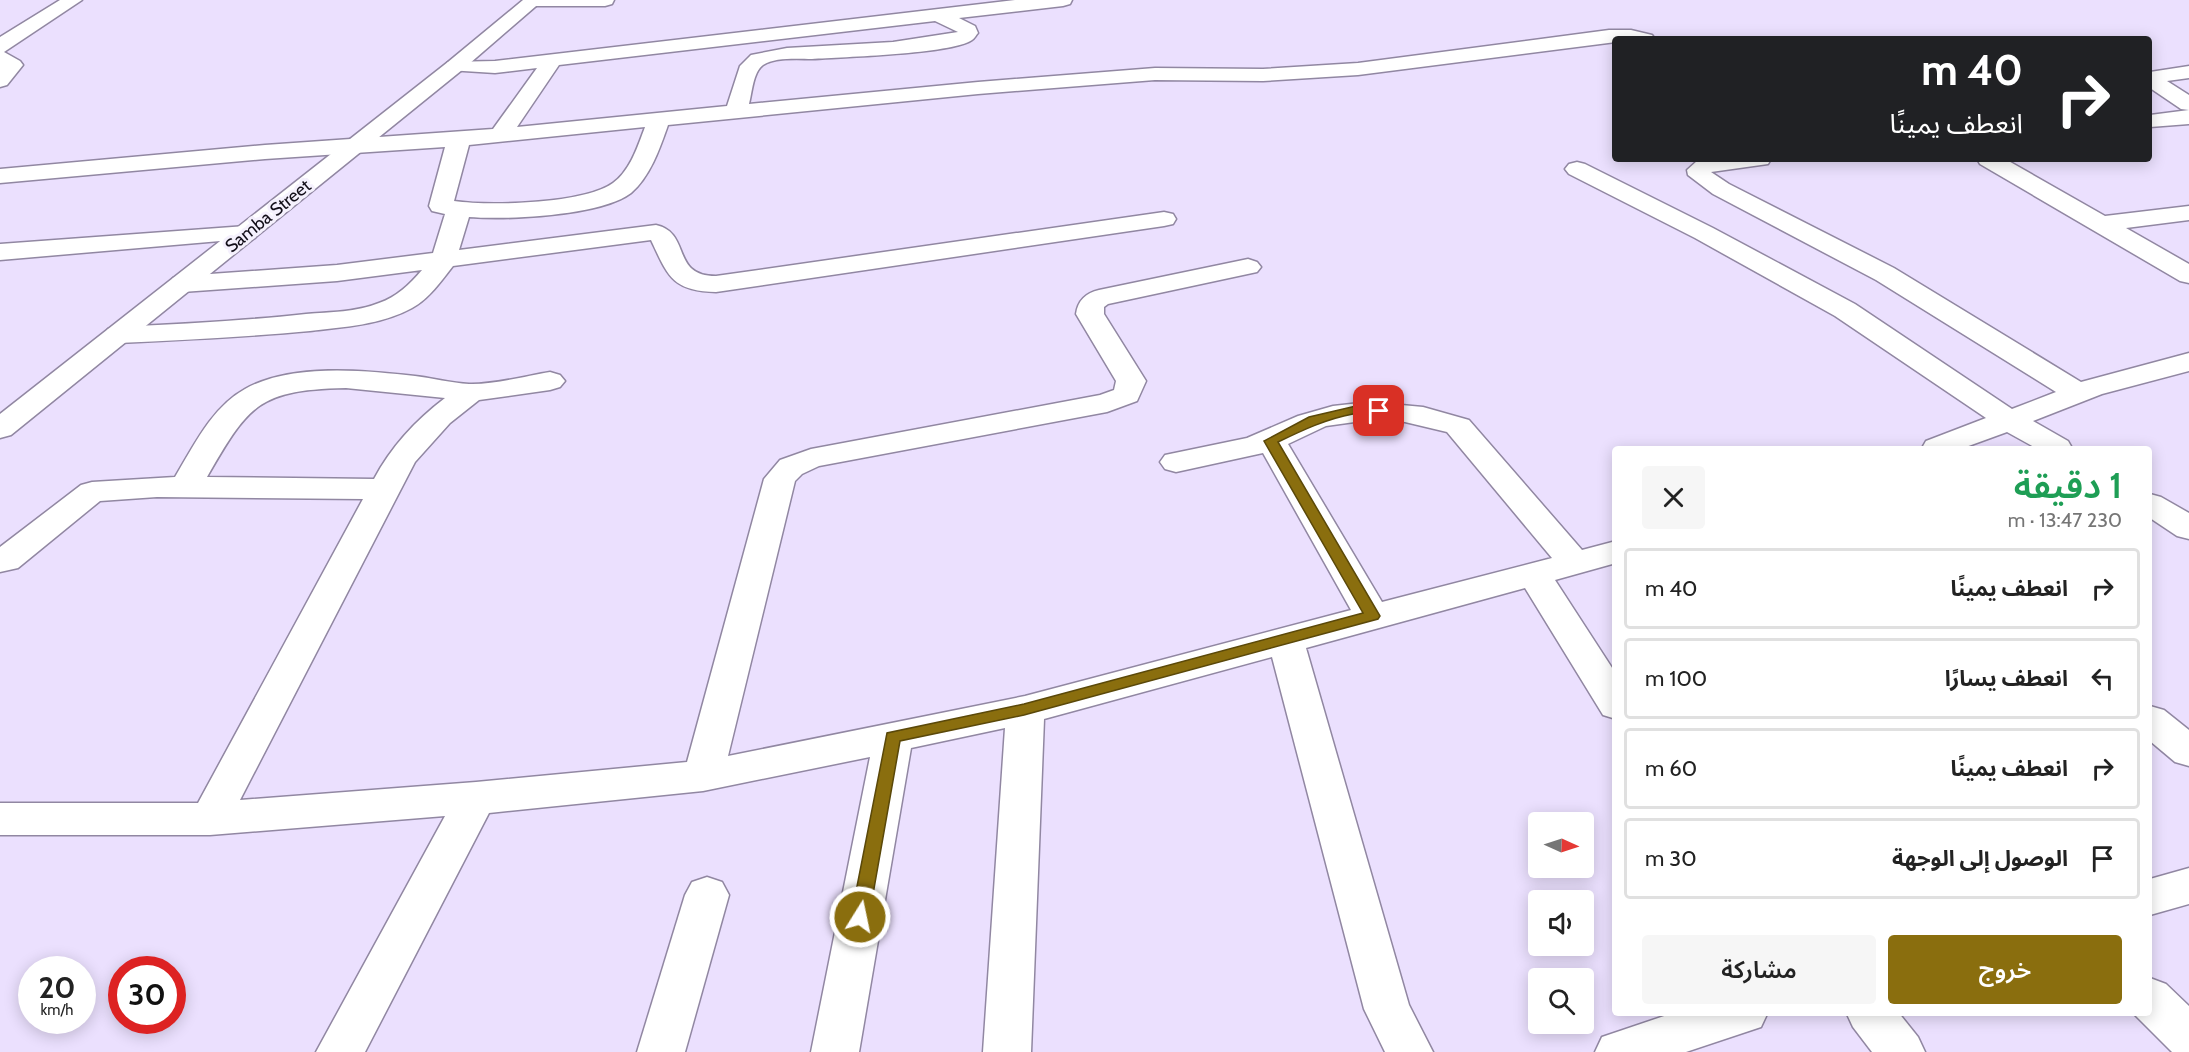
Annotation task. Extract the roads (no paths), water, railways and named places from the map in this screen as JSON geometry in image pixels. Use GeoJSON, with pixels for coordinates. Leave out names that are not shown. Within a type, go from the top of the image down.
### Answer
{"type":"FeatureCollection","features":[{"type":"Feature","properties":{"kind":"street"},"geometry":{"type":"LineString","coordinates":[[0,47],[74,0]]}},
{"type":"Feature","properties":{"kind":"street"},"geometry":{"type":"LineString","coordinates":[[534,0],[605,0]]}},
{"type":"Feature","properties":{"kind":"street","name":"Samba Street"},"geometry":{"type":"LineString","coordinates":[[0,429],[356,146],[534,0]]}},
{"type":"Feature","properties":{"kind":"street"},"geometry":{"type":"LineString","coordinates":[[455,66],[495,67],[937,14],[994,4],[1063,0]]}},
{"type":"Feature","properties":{"kind":"street"},"geometry":{"type":"LineString","coordinates":[[737,111],[745,78],[750,66],[758,59],[788,54],[893,48],[941,42],[964,37],[968,33],[964,27],[937,14]]}},
{"type":"Feature","properties":{"kind":"street"},"geometry":{"type":"LineString","coordinates":[[0,176],[459,139],[978,88],[1155,74],[1263,75],[1337,71],[1609,36],[1631,36]]}},
{"type":"Feature","properties":{"kind":"street"},"geometry":{"type":"LineString","coordinates":[[0,57],[13,65],[0,81]]}},
{"type":"Feature","properties":{"kind":"street"},"geometry":{"type":"LineString","coordinates":[[501,134],[553,60]]}},
{"type":"Feature","properties":{"kind":"street"},"geometry":{"type":"LineString","coordinates":[[2152,78],[2160,75],[2189,72]]}},
{"type":"Feature","properties":{"kind":"street"},"geometry":{"type":"LineString","coordinates":[[2152,80],[2189,104]]}},
{"type":"Feature","properties":{"kind":"street"},"geometry":{"type":"LineString","coordinates":[[2152,122],[2189,117]]}},
{"type":"Feature","properties":{"kind":"street"},"geometry":{"type":"LineString","coordinates":[[459,139],[440,203],[447,208],[459,210],[549,207],[586,202],[616,193],[624,187],[644,158],[659,119]]}},
{"type":"Feature","properties":{"kind":"street"},"geometry":{"type":"LineString","coordinates":[[1736,162],[1705,166],[1699,170],[1700,175],[1720,189],[1885,274],[2079,393]]}},
{"type":"Feature","properties":{"kind":"street"},"geometry":{"type":"LineString","coordinates":[[1993,162],[2189,275]]}},
{"type":"Feature","properties":{"kind":"street"},"geometry":{"type":"LineString","coordinates":[[1577,169],[1704,233],[1845,310],[2010,421],[2054,446]]}},
{"type":"Feature","properties":{"kind":"street"},"geometry":{"type":"LineString","coordinates":[[118,335],[256,328],[367,315],[405,301],[420,289],[443,261],[459,210]]}},
{"type":"Feature","properties":{"kind":"street"},"geometry":{"type":"LineString","coordinates":[[2103,224],[2189,213]]}},
{"type":"Feature","properties":{"kind":"street"},"geometry":{"type":"LineString","coordinates":[[182,285],[337,273],[656,232],[662,236],[679,274],[684,279],[702,285],[1164,219]]}},
{"type":"Feature","properties":{"kind":"street"},"geometry":{"type":"LineString","coordinates":[[0,252],[246,233]]}},
{"type":"Feature","properties":{"kind":"street"},"geometry":{"type":"LineString","coordinates":[[703,776],[780,479],[791,467],[811,458],[1107,404],[1127,394],[1131,381],[1090,314],[1091,305],[1099,298],[1248,267]]}},
{"type":"Feature","properties":{"kind":"street"},"geometry":{"type":"LineString","coordinates":[[1942,446],[2079,393],[2189,362]]}},
{"type":"Feature","properties":{"kind":"street"},"geometry":{"type":"LineString","coordinates":[[184,487],[235,410],[254,393],[296,381],[368,380],[470,393],[550,381]]}},
{"type":"Feature","properties":{"kind":"street"},"geometry":{"type":"LineString","coordinates":[[210,819],[401,458],[439,417],[470,393]]}},
{"type":"Feature","properties":{"kind":"street"},"geometry":{"type":"LineString","coordinates":[[1176,462],[1229,453],[1271,441],[1313,420],[1356,410],[1401,412],[1441,420],[1458,426],[1575,563]]}},
{"type":"Feature","properties":{"kind":"street"},"geometry":{"type":"LineString","coordinates":[[1271,441],[1372,616]]}},
{"type":"Feature","properties":{"kind":"street"},"geometry":{"type":"LineString","coordinates":[[0,561],[6,560],[92,492],[157,487],[385,489]]}},
{"type":"Feature","properties":{"kind":"street"},"geometry":{"type":"LineString","coordinates":[[2152,505],[2189,528]]}},
{"type":"Feature","properties":{"kind":"street"},"geometry":{"type":"LineString","coordinates":[[0,819],[210,819],[476,798],[703,776],[1024,710],[1612,553]]}},
{"type":"Feature","properties":{"kind":"street"},"geometry":{"type":"LineString","coordinates":[[1534,574],[1612,699]]}},
{"type":"Feature","properties":{"kind":"street"},"geometry":{"type":"LineString","coordinates":[[1285,639],[1387,1009],[1409,1052]]}},
{"type":"Feature","properties":{"kind":"street"},"geometry":{"type":"LineString","coordinates":[[1007,1052],[1024,710]]}},
{"type":"Feature","properties":{"kind":"street"},"geometry":{"type":"LineString","coordinates":[[2152,722],[2189,751]]}},
{"type":"Feature","properties":{"kind":"street"},"geometry":{"type":"LineString","coordinates":[[835,1052],[892,737]]}},
{"type":"Feature","properties":{"kind":"street"},"geometry":{"type":"LineString","coordinates":[[340,1052],[476,798]]}},
{"type":"Feature","properties":{"kind":"street"},"geometry":{"type":"LineString","coordinates":[[2152,896],[2189,886]]}},
{"type":"Feature","properties":{"kind":"street"},"geometry":{"type":"LineString","coordinates":[[661,1052],[707,895]]}},
{"type":"Feature","properties":{"kind":"street"},"geometry":{"type":"LineString","coordinates":[[2152,1001],[2189,1037]]}},
{"type":"Feature","properties":{"kind":"street"},"geometry":{"type":"LineString","coordinates":[[1619,1052],[1732,1016]]}},
{"type":"Feature","properties":{"kind":"street"},"geometry":{"type":"LineString","coordinates":[[1872,1016],[1901,1052]]}}]}
